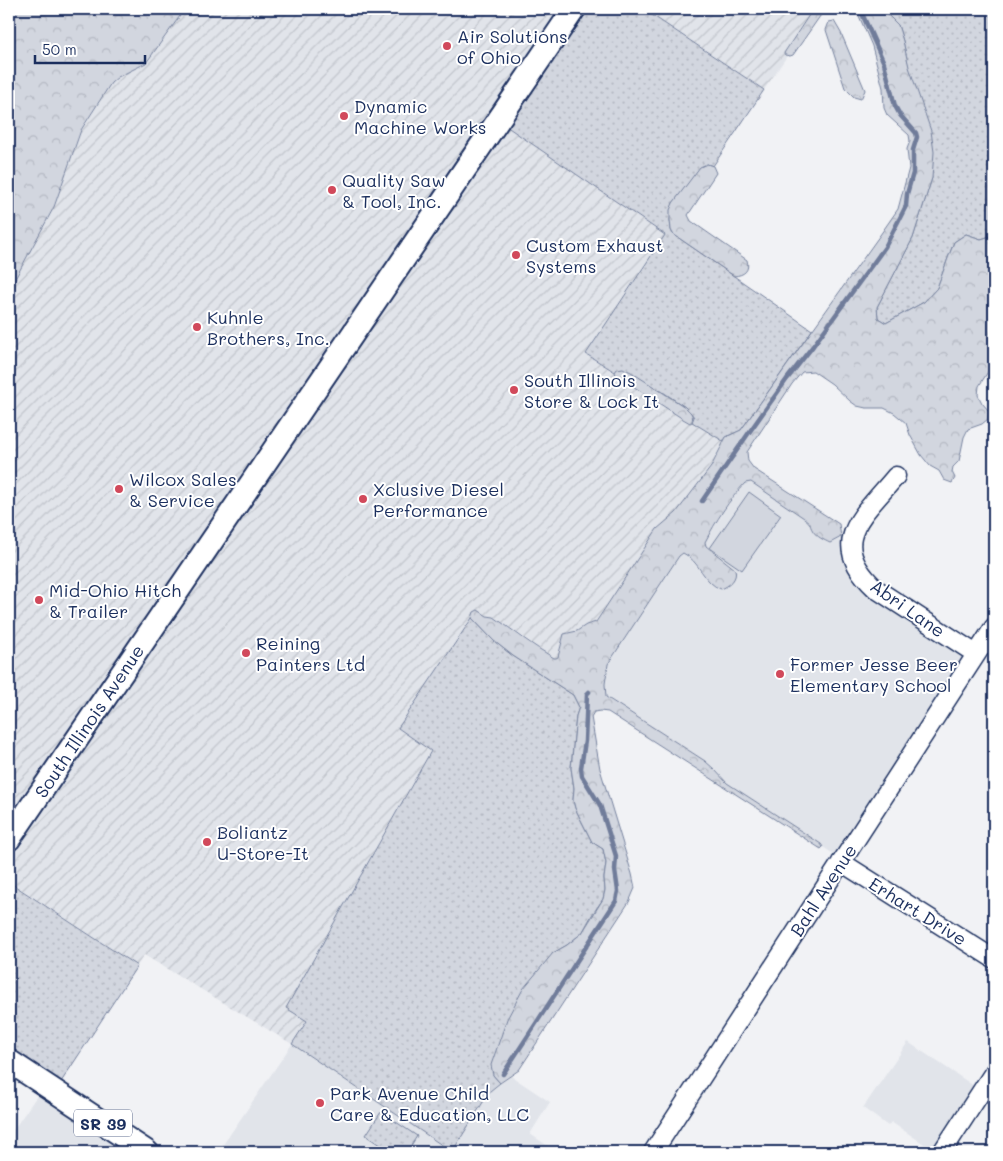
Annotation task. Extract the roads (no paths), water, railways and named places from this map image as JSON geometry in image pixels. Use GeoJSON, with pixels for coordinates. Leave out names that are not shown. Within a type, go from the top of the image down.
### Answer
{"type":"FeatureCollection","features":[{"type":"Feature","properties":{"kind":"main road","name":"South Illinois Avenue"},"geometry":{"type":"LineString","coordinates":[[9,839],[574,9]]}},
{"type":"Feature","properties":{"kind":"main road","name":"SR 39"},"geometry":{"type":"LineString","coordinates":[[9,1061],[147,1152]]}},
{"type":"Feature","properties":{"kind":"street","name":"Abri Lane"},"geometry":{"type":"LineString","coordinates":[[896,476],[852,533],[852,556],[856,565],[867,581],[876,589],[976,654]]}},
{"type":"Feature","properties":{"kind":"street","name":"Bahl Avenue"},"geometry":{"type":"LineString","coordinates":[[653,1152],[994,627]]}},
{"type":"Feature","properties":{"kind":"street","name":"Erhart Drive"},"geometry":{"type":"LineString","coordinates":[[841,862],[994,959]]}},
{"type":"Feature","properties":{"kind":"street"},"geometry":{"type":"LineString","coordinates":[[942,1152],[994,1072]]}},
{"type":"Feature","properties":{"kind":"waterway"},"geometry":{"type":"LineString","coordinates":[[702,501],[787,379],[885,247],[906,206],[907,194],[913,173],[913,150],[917,137],[895,106],[884,63],[860,9]]}},
{"type":"Feature","properties":{"kind":"waterway"},"geometry":{"type":"LineString","coordinates":[[503,1074],[616,901],[618,891],[615,870],[616,856],[600,805],[582,776],[587,694],[589,692]]}},
{"type":"Feature","properties":{"kind":"place","name":"Air Solutions of Ohio"},"geometry":{"type":"Point","coordinates":[447,46]}},
{"type":"Feature","properties":{"kind":"place","name":"Dynamic Machine Works"},"geometry":{"type":"Point","coordinates":[344,116]}},
{"type":"Feature","properties":{"kind":"place","name":"Quality Saw & Tool, Inc."},"geometry":{"type":"Point","coordinates":[332,190]}},
{"type":"Feature","properties":{"kind":"place","name":"Custom Exhaust Systems"},"geometry":{"type":"Point","coordinates":[516,255]}},
{"type":"Feature","properties":{"kind":"place","name":"Kuhnle Brothers, Inc."},"geometry":{"type":"Point","coordinates":[197,327]}},
{"type":"Feature","properties":{"kind":"place","name":"South Illinois Store & Lock It"},"geometry":{"type":"Point","coordinates":[514,390]}},
{"type":"Feature","properties":{"kind":"place","name":"Wilcox Sales & Service"},"geometry":{"type":"Point","coordinates":[119,489]}},
{"type":"Feature","properties":{"kind":"place","name":"Xclusive Diesel Performance"},"geometry":{"type":"Point","coordinates":[363,499]}},
{"type":"Feature","properties":{"kind":"place","name":"Mid-Ohio Hitch & Trailer"},"geometry":{"type":"Point","coordinates":[39,600]}},
{"type":"Feature","properties":{"kind":"place","name":"Reining Painters Ltd"},"geometry":{"type":"Point","coordinates":[246,653]}},
{"type":"Feature","properties":{"kind":"place","name":"Former Jesse Beer Elementary School"},"geometry":{"type":"Point","coordinates":[780,674]}},
{"type":"Feature","properties":{"kind":"place","name":"Boliantz U-Store-It"},"geometry":{"type":"Point","coordinates":[207,842]}},
{"type":"Feature","properties":{"kind":"place","name":"Park Avenue Child Care & Education, LLC"},"geometry":{"type":"Point","coordinates":[320,1103]}}]}
